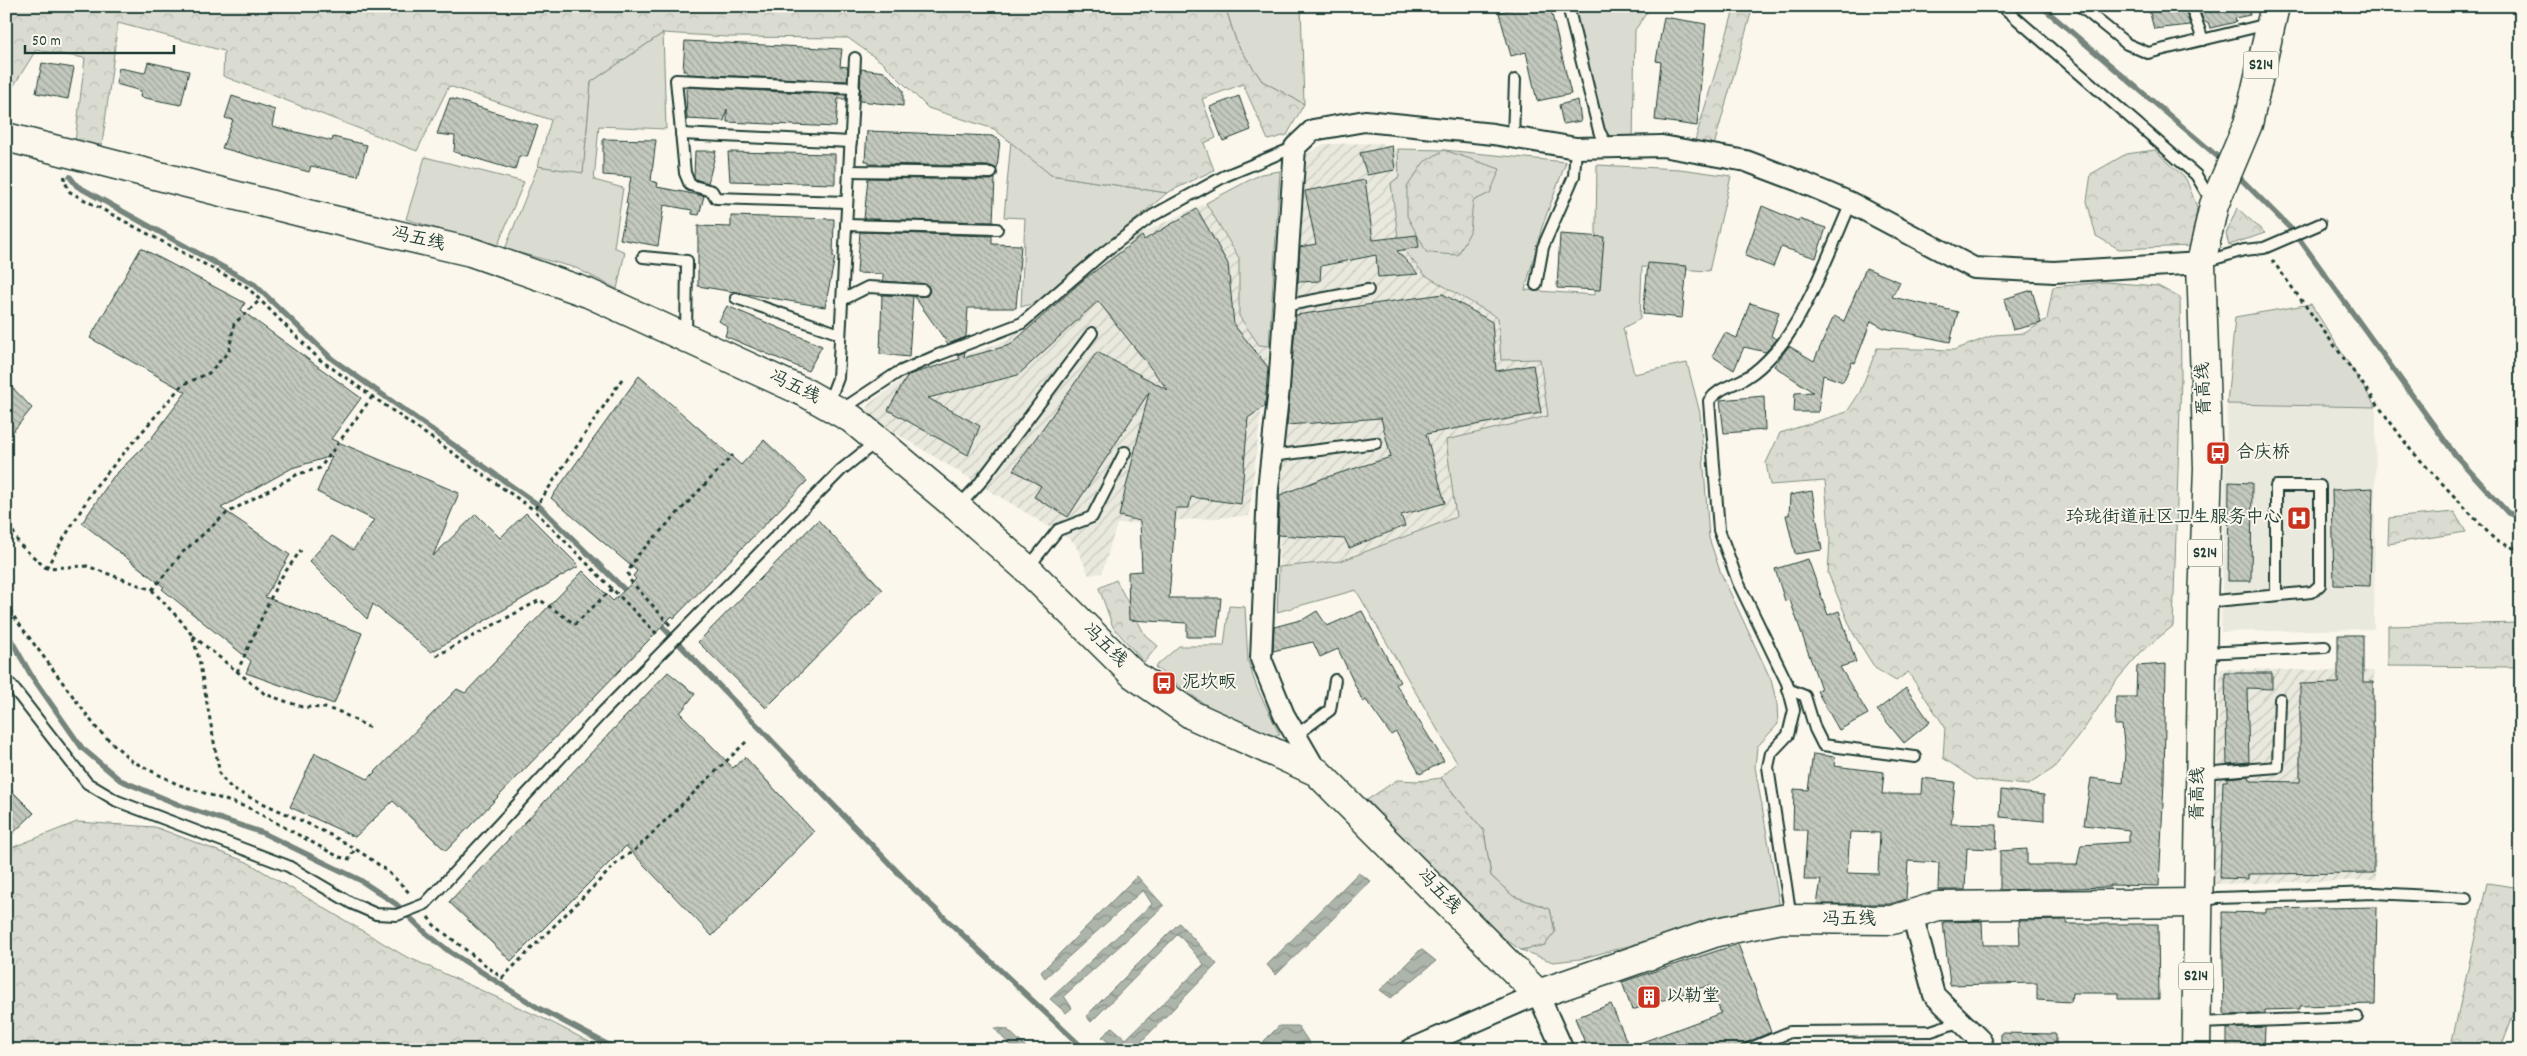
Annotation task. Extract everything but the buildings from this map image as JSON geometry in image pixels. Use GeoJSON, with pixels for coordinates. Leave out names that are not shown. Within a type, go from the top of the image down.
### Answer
{"type":"FeatureCollection","features":[{"type":"Feature","properties":{"kind":"street","name":"胥高线"},"geometry":{"type":"LineString","coordinates":[[2197,903],[2203,602],[2208,468],[2201,263],[2214,205],[2248,124],[2273,15]]}},
{"type":"Feature","properties":{"kind":"street"},"geometry":{"type":"LineString","coordinates":[[1317,772],[1284,715],[1261,659],[1267,499],[1279,388],[1295,147],[1313,130],[1365,121],[1513,138],[1576,148],[1662,146],[1746,162],[1851,204],[1974,268],[2054,272],[2201,263]]}},
{"type":"Feature","properties":{"kind":"street","name":"冯五线"},"geometry":{"type":"LineString","coordinates":[[6,137],[308,214],[471,252],[588,293],[806,393],[833,408],[852,419],[957,507],[1027,569],[1134,676],[1192,715],[1317,772],[1538,994],[1717,932],[1792,920],[1892,920],[1938,906],[2197,903]]}},
{"type":"Feature","properties":{"kind":"street","name":"S214"},"geometry":{"type":"LineString","coordinates":[[2196,1050],[2197,903]]}},
{"type":"Feature","properties":{"kind":"street"},"geometry":{"type":"LineString","coordinates":[[1912,914],[1934,995],[1981,1041],[1984,1050]]}},
{"type":"Feature","properties":{"kind":"street"},"geometry":{"type":"LineString","coordinates":[[1410,1050],[1538,994],[1563,1050]]}},
{"type":"Feature","properties":{"kind":"lane"},"geometry":{"type":"LineString","coordinates":[[1568,6],[1599,131],[1608,147]]}},
{"type":"Feature","properties":{"kind":"lane"},"geometry":{"type":"LineString","coordinates":[[2002,6],[2196,175],[2214,205]]}},
{"type":"Feature","properties":{"kind":"lane"},"geometry":{"type":"LineString","coordinates":[[2080,6],[2127,44],[2148,53],[2203,40],[2273,15]]}},
{"type":"Feature","properties":{"kind":"lane"},"geometry":{"type":"LineString","coordinates":[[2191,6],[2203,40]]}},
{"type":"Feature","properties":{"kind":"lane"},"geometry":{"type":"LineString","coordinates":[[833,408],[838,378],[856,58]]}},
{"type":"Feature","properties":{"kind":"lane"},"geometry":{"type":"LineString","coordinates":[[847,202],[716,198],[712,191],[690,185],[685,173],[676,80],[854,88]]}},
{"type":"Feature","properties":{"kind":"lane"},"geometry":{"type":"LineString","coordinates":[[1513,138],[1515,80]]}},
{"type":"Feature","properties":{"kind":"lane"},"geometry":{"type":"LineString","coordinates":[[681,134],[851,142]]}},
{"type":"Feature","properties":{"kind":"lane"},"geometry":{"type":"LineString","coordinates":[[833,408],[897,373],[938,354],[1022,323],[1103,253],[1152,216],[1225,176],[1295,147]]}},
{"type":"Feature","properties":{"kind":"lane"},"geometry":{"type":"LineString","coordinates":[[1536,285],[1542,247],[1574,176],[1576,148]]}},
{"type":"Feature","properties":{"kind":"lane"},"geometry":{"type":"LineString","coordinates":[[849,171],[991,172]]}},
{"type":"Feature","properties":{"kind":"lane"},"geometry":{"type":"LineString","coordinates":[[1792,920],[1768,766],[1771,753],[1788,735],[1794,710],[1788,689],[1738,582],[1719,530],[1709,401],[1717,391],[1746,378],[1758,369],[1776,350],[1800,313],[1851,204]]}},
{"type":"Feature","properties":{"kind":"lane"},"geometry":{"type":"LineString","coordinates":[[2201,263],[2244,250],[2264,248],[2320,224]]}},
{"type":"Feature","properties":{"kind":"lane"},"geometry":{"type":"LineString","coordinates":[[846,225],[996,229]]}},
{"type":"Feature","properties":{"kind":"lane"},"geometry":{"type":"LineString","coordinates":[[643,257],[688,261],[686,338]]}},
{"type":"Feature","properties":{"kind":"lane"},"geometry":{"type":"LineString","coordinates":[[842,300],[868,287],[923,290]]}},
{"type":"Feature","properties":{"kind":"lane"},"geometry":{"type":"LineString","coordinates":[[1284,306],[1368,290]]}},
{"type":"Feature","properties":{"kind":"lane"},"geometry":{"type":"LineString","coordinates":[[736,298],[840,334]]}},
{"type":"Feature","properties":{"kind":"lane"},"geometry":{"type":"LineString","coordinates":[[957,507],[979,484],[1092,334]]}},
{"type":"Feature","properties":{"kind":"lane"},"geometry":{"type":"LineString","coordinates":[[11,686],[87,783],[117,801],[288,866],[351,903],[376,914],[397,915],[425,904],[678,634],[840,470],[878,441]]}},
{"type":"Feature","properties":{"kind":"lane"},"geometry":{"type":"LineString","coordinates":[[1271,456],[1376,442]]}},
{"type":"Feature","properties":{"kind":"lane"},"geometry":{"type":"LineString","coordinates":[[1027,569],[1058,530],[1092,517],[1125,452]]}},
{"type":"Feature","properties":{"kind":"lane"},"geometry":{"type":"LineString","coordinates":[[2203,602],[2312,592],[2320,585],[2320,486],[2276,486],[2276,594]]}},
{"type":"Feature","properties":{"kind":"lane"},"geometry":{"type":"LineString","coordinates":[[2202,653],[2325,647]]}},
{"type":"Feature","properties":{"kind":"lane"},"geometry":{"type":"LineString","coordinates":[[1296,735],[1330,710],[1335,680]]}},
{"type":"Feature","properties":{"kind":"lane"},"geometry":{"type":"LineString","coordinates":[[1788,689],[1805,696],[1815,729],[1823,745],[1915,757]]}},
{"type":"Feature","properties":{"kind":"lane"},"geometry":{"type":"LineString","coordinates":[[2200,773],[2278,767],[2280,699]]}},
{"type":"Feature","properties":{"kind":"lane"},"geometry":{"type":"LineString","coordinates":[[2197,903],[2217,898],[2374,894],[2466,898]]}},
{"type":"Feature","properties":{"kind":"lane"},"geometry":{"type":"LineString","coordinates":[[2196,1023],[2357,1017]]}},
{"type":"Feature","properties":{"kind":"lane"},"geometry":{"type":"LineString","coordinates":[[1746,1050],[1790,1032],[1931,1031],[1961,1021]]}},
{"type":"Feature","properties":{"kind":"path"},"geometry":{"type":"LineString","coordinates":[[71,154],[64,180],[70,192],[247,287],[319,358],[534,510],[668,645]]}},
{"type":"Feature","properties":{"kind":"path"},"geometry":{"type":"LineString","coordinates":[[2264,248],[2410,449],[2496,541],[2521,550]]}},
{"type":"Feature","properties":{"kind":"path"},"geometry":{"type":"LineString","coordinates":[[46,568],[95,487],[182,385],[209,373],[229,351],[234,324],[260,300]]}},
{"type":"Feature","properties":{"kind":"path"},"geometry":{"type":"LineString","coordinates":[[534,510],[622,379]]}},
{"type":"Feature","properties":{"kind":"path"},"geometry":{"type":"LineString","coordinates":[[152,590],[183,552],[226,512],[298,474],[320,468],[372,397]]}},
{"type":"Feature","properties":{"kind":"path"},"geometry":{"type":"LineString","coordinates":[[678,634],[629,579],[628,572],[637,556],[733,455]]}},
{"type":"Feature","properties":{"kind":"path"},"geometry":{"type":"LineString","coordinates":[[6,517],[19,544],[46,568],[87,566],[152,590],[192,635],[265,694],[302,707],[325,708],[340,712],[370,728]]}},
{"type":"Feature","properties":{"kind":"path"},"geometry":{"type":"LineString","coordinates":[[236,672],[278,582],[301,550]]}},
{"type":"Feature","properties":{"kind":"path"},"geometry":{"type":"LineString","coordinates":[[436,656],[540,600],[575,624],[612,589]]}},
{"type":"Feature","properties":{"kind":"path"},"geometry":{"type":"LineString","coordinates":[[6,603],[14,618],[98,730],[132,761],[177,784],[249,808],[339,857],[350,858],[354,848]]}},
{"type":"Feature","properties":{"kind":"path"},"geometry":{"type":"LineString","coordinates":[[192,635],[199,659],[220,776],[232,789],[354,848],[402,884],[434,924],[502,978],[620,860],[635,850],[747,741]]}},
{"type":"Feature","properties":{"kind":"shaded area"},"geometry":{"type":"Polygon","coordinates":[[[1380,143],[1398,149],[1399,177],[1425,275],[1498,318],[1540,359],[1548,416],[1446,441],[1456,517],[1341,561],[1279,567],[1282,441],[1306,155],[1324,144],[1380,143]]]}},
{"type":"Feature","properties":{"kind":"shaded area"},"geometry":{"type":"Polygon","coordinates":[[[1206,203],[1239,258],[1239,316],[1259,345],[1269,346],[1249,516],[1117,524],[1102,573],[1089,575],[1074,542],[866,415],[869,404],[909,375],[1008,340],[1133,237],[1206,203]]]}},
{"type":"Feature","properties":{"kind":"shaded area","name":"玲珑街道社区卫生服务中心"},"geometry":{"type":"Polygon","coordinates":[[[2227,404],[2376,407],[2374,629],[2221,632],[2227,404]]]}},
{"type":"Feature","properties":{"kind":"shaded area"},"geometry":{"type":"Polygon","coordinates":[[[2220,669],[2374,671],[2376,880],[2214,884],[2220,669]]]}},
{"type":"Feature","properties":{"kind":"green space"},"geometry":{"type":"Polygon","coordinates":[[[6,6],[1225,6],[1237,44],[1262,81],[1304,104],[1287,135],[1268,140],[1243,84],[1202,99],[1216,138],[1204,143],[1214,170],[1167,193],[1051,175],[994,129],[928,108],[883,63],[848,38],[728,37],[663,33],[591,82],[583,173],[538,166],[551,120],[449,86],[417,151],[223,76],[224,51],[118,23],[102,145],[75,142],[85,58],[36,50],[6,98],[6,6]]]}},
{"type":"Feature","properties":{"kind":"green space"},"geometry":{"type":"Polygon","coordinates":[[[1225,6],[1301,6],[1304,104],[1262,81],[1237,44],[1225,6]]]}},
{"type":"Feature","properties":{"kind":"green space"},"geometry":{"type":"Polygon","coordinates":[[[1568,6],[1651,6],[1635,30],[1633,140],[1605,137],[1568,6]]]}},
{"type":"Feature","properties":{"kind":"green space"},"geometry":{"type":"Polygon","coordinates":[[[1725,6],[1753,6],[1713,149],[1693,147],[1733,13],[1725,6]]]}},
{"type":"Feature","properties":{"kind":"green space"},"geometry":{"type":"Polygon","coordinates":[[[663,33],[666,129],[599,126],[594,180],[623,188],[614,247],[625,252],[617,289],[576,268],[505,249],[538,166],[583,172],[591,82],[663,33]]]}},
{"type":"Feature","properties":{"kind":"green space"},"geometry":{"type":"Polygon","coordinates":[[[1011,141],[1051,175],[1167,193],[1038,302],[1021,307],[1025,218],[1004,217],[1011,141]]]}},
{"type":"Feature","properties":{"kind":"green space"},"geometry":{"type":"Polygon","coordinates":[[[1398,149],[1444,150],[1566,162],[1542,227],[1525,290],[1595,295],[1597,165],[1680,169],[1731,176],[1709,271],[1642,267],[1640,319],[1623,328],[1634,374],[1687,363],[1700,413],[1709,538],[1720,571],[1771,680],[1777,704],[1778,724],[1757,747],[1755,767],[1780,908],[1747,911],[1676,933],[1580,959],[1553,962],[1521,950],[1545,945],[1555,932],[1550,909],[1513,896],[1491,876],[1484,831],[1441,778],[1457,763],[1356,590],[1277,612],[1279,567],[1341,561],[1456,517],[1446,440],[1548,416],[1540,359],[1501,360],[1498,318],[1425,275],[1399,245],[1391,183],[1399,177],[1398,149]]]}},
{"type":"Feature","properties":{"kind":"green space"},"geometry":{"type":"Polygon","coordinates":[[[1444,150],[1500,169],[1490,193],[1473,201],[1470,232],[1458,255],[1427,253],[1407,216],[1407,187],[1424,162],[1444,150]]]}},
{"type":"Feature","properties":{"kind":"green space"},"geometry":{"type":"Polygon","coordinates":[[[2155,150],[2186,179],[2197,207],[2192,246],[2119,249],[2096,236],[2087,201],[2091,174],[2126,154],[2155,150]]]}},
{"type":"Feature","properties":{"kind":"green space"},"geometry":{"type":"Polygon","coordinates":[[[425,157],[524,182],[497,247],[406,219],[425,157]]]}},
{"type":"Feature","properties":{"kind":"green space"},"geometry":{"type":"Polygon","coordinates":[[[1280,171],[1269,346],[1259,345],[1239,316],[1239,258],[1206,203],[1261,174],[1280,171]]]}},
{"type":"Feature","properties":{"kind":"green space"},"geometry":{"type":"Polygon","coordinates":[[[2237,208],[2265,233],[2229,245],[2226,234],[2237,208]]]}},
{"type":"Feature","properties":{"kind":"green space"},"geometry":{"type":"Polygon","coordinates":[[[2104,282],[2158,286],[2180,298],[2181,376],[2173,626],[2142,651],[2115,682],[2084,729],[2054,768],[2028,785],[1976,780],[1943,758],[1945,727],[1908,672],[1896,681],[1875,668],[1853,633],[1828,573],[1830,540],[1825,481],[1770,485],[1766,463],[1780,433],[1847,412],[1860,392],[1877,348],[1954,350],[1994,335],[2025,333],[2047,319],[2053,287],[2104,282]]]}},
{"type":"Feature","properties":{"kind":"green space"},"geometry":{"type":"Polygon","coordinates":[[[2311,304],[2376,407],[2227,404],[2235,317],[2311,304]]]}},
{"type":"Feature","properties":{"kind":"green space"},"geometry":{"type":"Polygon","coordinates":[[[2454,512],[2466,532],[2388,544],[2389,518],[2454,512]]]}},
{"type":"Feature","properties":{"kind":"green space"},"geometry":{"type":"Polygon","coordinates":[[[1116,580],[1145,635],[1158,646],[1144,662],[1113,627],[1099,588],[1116,580]]]}},
{"type":"Feature","properties":{"kind":"green space"},"geometry":{"type":"Polygon","coordinates":[[[1229,606],[1245,607],[1248,661],[1257,688],[1280,735],[1266,734],[1233,721],[1197,699],[1155,667],[1179,646],[1224,646],[1229,606]]]}},
{"type":"Feature","properties":{"kind":"green space"},"geometry":{"type":"Polygon","coordinates":[[[2521,623],[2521,667],[2388,666],[2388,626],[2521,623]]]}},
{"type":"Feature","properties":{"kind":"green space"},"geometry":{"type":"Polygon","coordinates":[[[1441,778],[1484,831],[1491,876],[1513,896],[1550,909],[1555,932],[1545,945],[1521,950],[1489,928],[1367,800],[1397,780],[1419,781],[1441,778]]]}},
{"type":"Feature","properties":{"kind":"green space"},"geometry":{"type":"Polygon","coordinates":[[[77,822],[155,827],[247,862],[403,955],[549,1021],[605,1050],[6,1050],[6,850],[77,822]]]}},
{"type":"Feature","properties":{"kind":"green space"},"geometry":{"type":"Polygon","coordinates":[[[2487,883],[2521,888],[2521,994],[2500,1050],[2450,1050],[2487,883]]]}},
{"type":"Feature","properties":{"kind":"green space"},"geometry":{"type":"Polygon","coordinates":[[[1873,1041],[1943,1042],[1948,1050],[1875,1050],[1873,1041]]]}},
{"type":"Feature","properties":{"kind":"water"},"geometry":{"type":"Polygon","coordinates":[[[1358,873],[1371,881],[1276,975],[1267,965],[1358,873]]]}},
{"type":"Feature","properties":{"kind":"water"},"geometry":{"type":"Polygon","coordinates":[[[1137,876],[1164,906],[1064,996],[1072,1008],[1066,1013],[1050,999],[1152,904],[1143,890],[1045,978],[1041,972],[1137,876]]]}},
{"type":"Feature","properties":{"kind":"water"},"geometry":{"type":"Polygon","coordinates":[[[1179,923],[1217,964],[1133,1050],[1118,1050],[1102,1037],[1112,1027],[1126,1039],[1204,964],[1178,934],[1091,1022],[1086,1016],[1179,923]]]}},
{"type":"Feature","properties":{"kind":"water"},"geometry":{"type":"Polygon","coordinates":[[[1421,949],[1436,961],[1391,998],[1380,990],[1421,949]]]}},
{"type":"Feature","properties":{"kind":"water"},"geometry":{"type":"Polygon","coordinates":[[[1279,1026],[1298,1026],[1314,1050],[1255,1050],[1279,1026]]]}},
{"type":"Feature","properties":{"kind":"water"},"geometry":{"type":"Polygon","coordinates":[[[994,1028],[1007,1029],[1029,1050],[1014,1050],[994,1028]]]}},
{"type":"Feature","properties":{"kind":"waterway"},"geometry":{"type":"LineString","coordinates":[[2041,6],[2224,162]]}},
{"type":"Feature","properties":{"kind":"waterway"},"geometry":{"type":"LineString","coordinates":[[2236,174],[2295,233],[2456,456],[2508,513],[2521,517]]}},
{"type":"Feature","properties":{"kind":"waterway"},"geometry":{"type":"LineString","coordinates":[[70,177],[77,186],[255,285],[332,359],[537,504],[630,595]]}},
{"type":"Feature","properties":{"kind":"waterway"},"geometry":{"type":"LineString","coordinates":[[658,622],[913,888],[1085,1050]]}},
{"type":"Feature","properties":{"kind":"waterway"},"geometry":{"type":"LineString","coordinates":[[6,631],[31,675],[82,748],[120,780],[182,806],[263,833],[360,880],[396,904],[427,934],[450,952],[540,1009],[618,1050]]}},
{"type":"Feature","properties":{"kind":"place","name":"合庆桥"},"geometry":{"type":"Point","coordinates":[2218,453]}},
{"type":"Feature","properties":{"kind":"place","name":"玲珑街道社区卫生服务中心"},"geometry":{"type":"Point","coordinates":[2299,518]}},
{"type":"Feature","properties":{"kind":"place","name":"泥坎畈"},"geometry":{"type":"Point","coordinates":[1164,683]}},
{"type":"Feature","properties":{"kind":"place","name":"以勒堂"},"geometry":{"type":"Point","coordinates":[1649,997]}}]}
